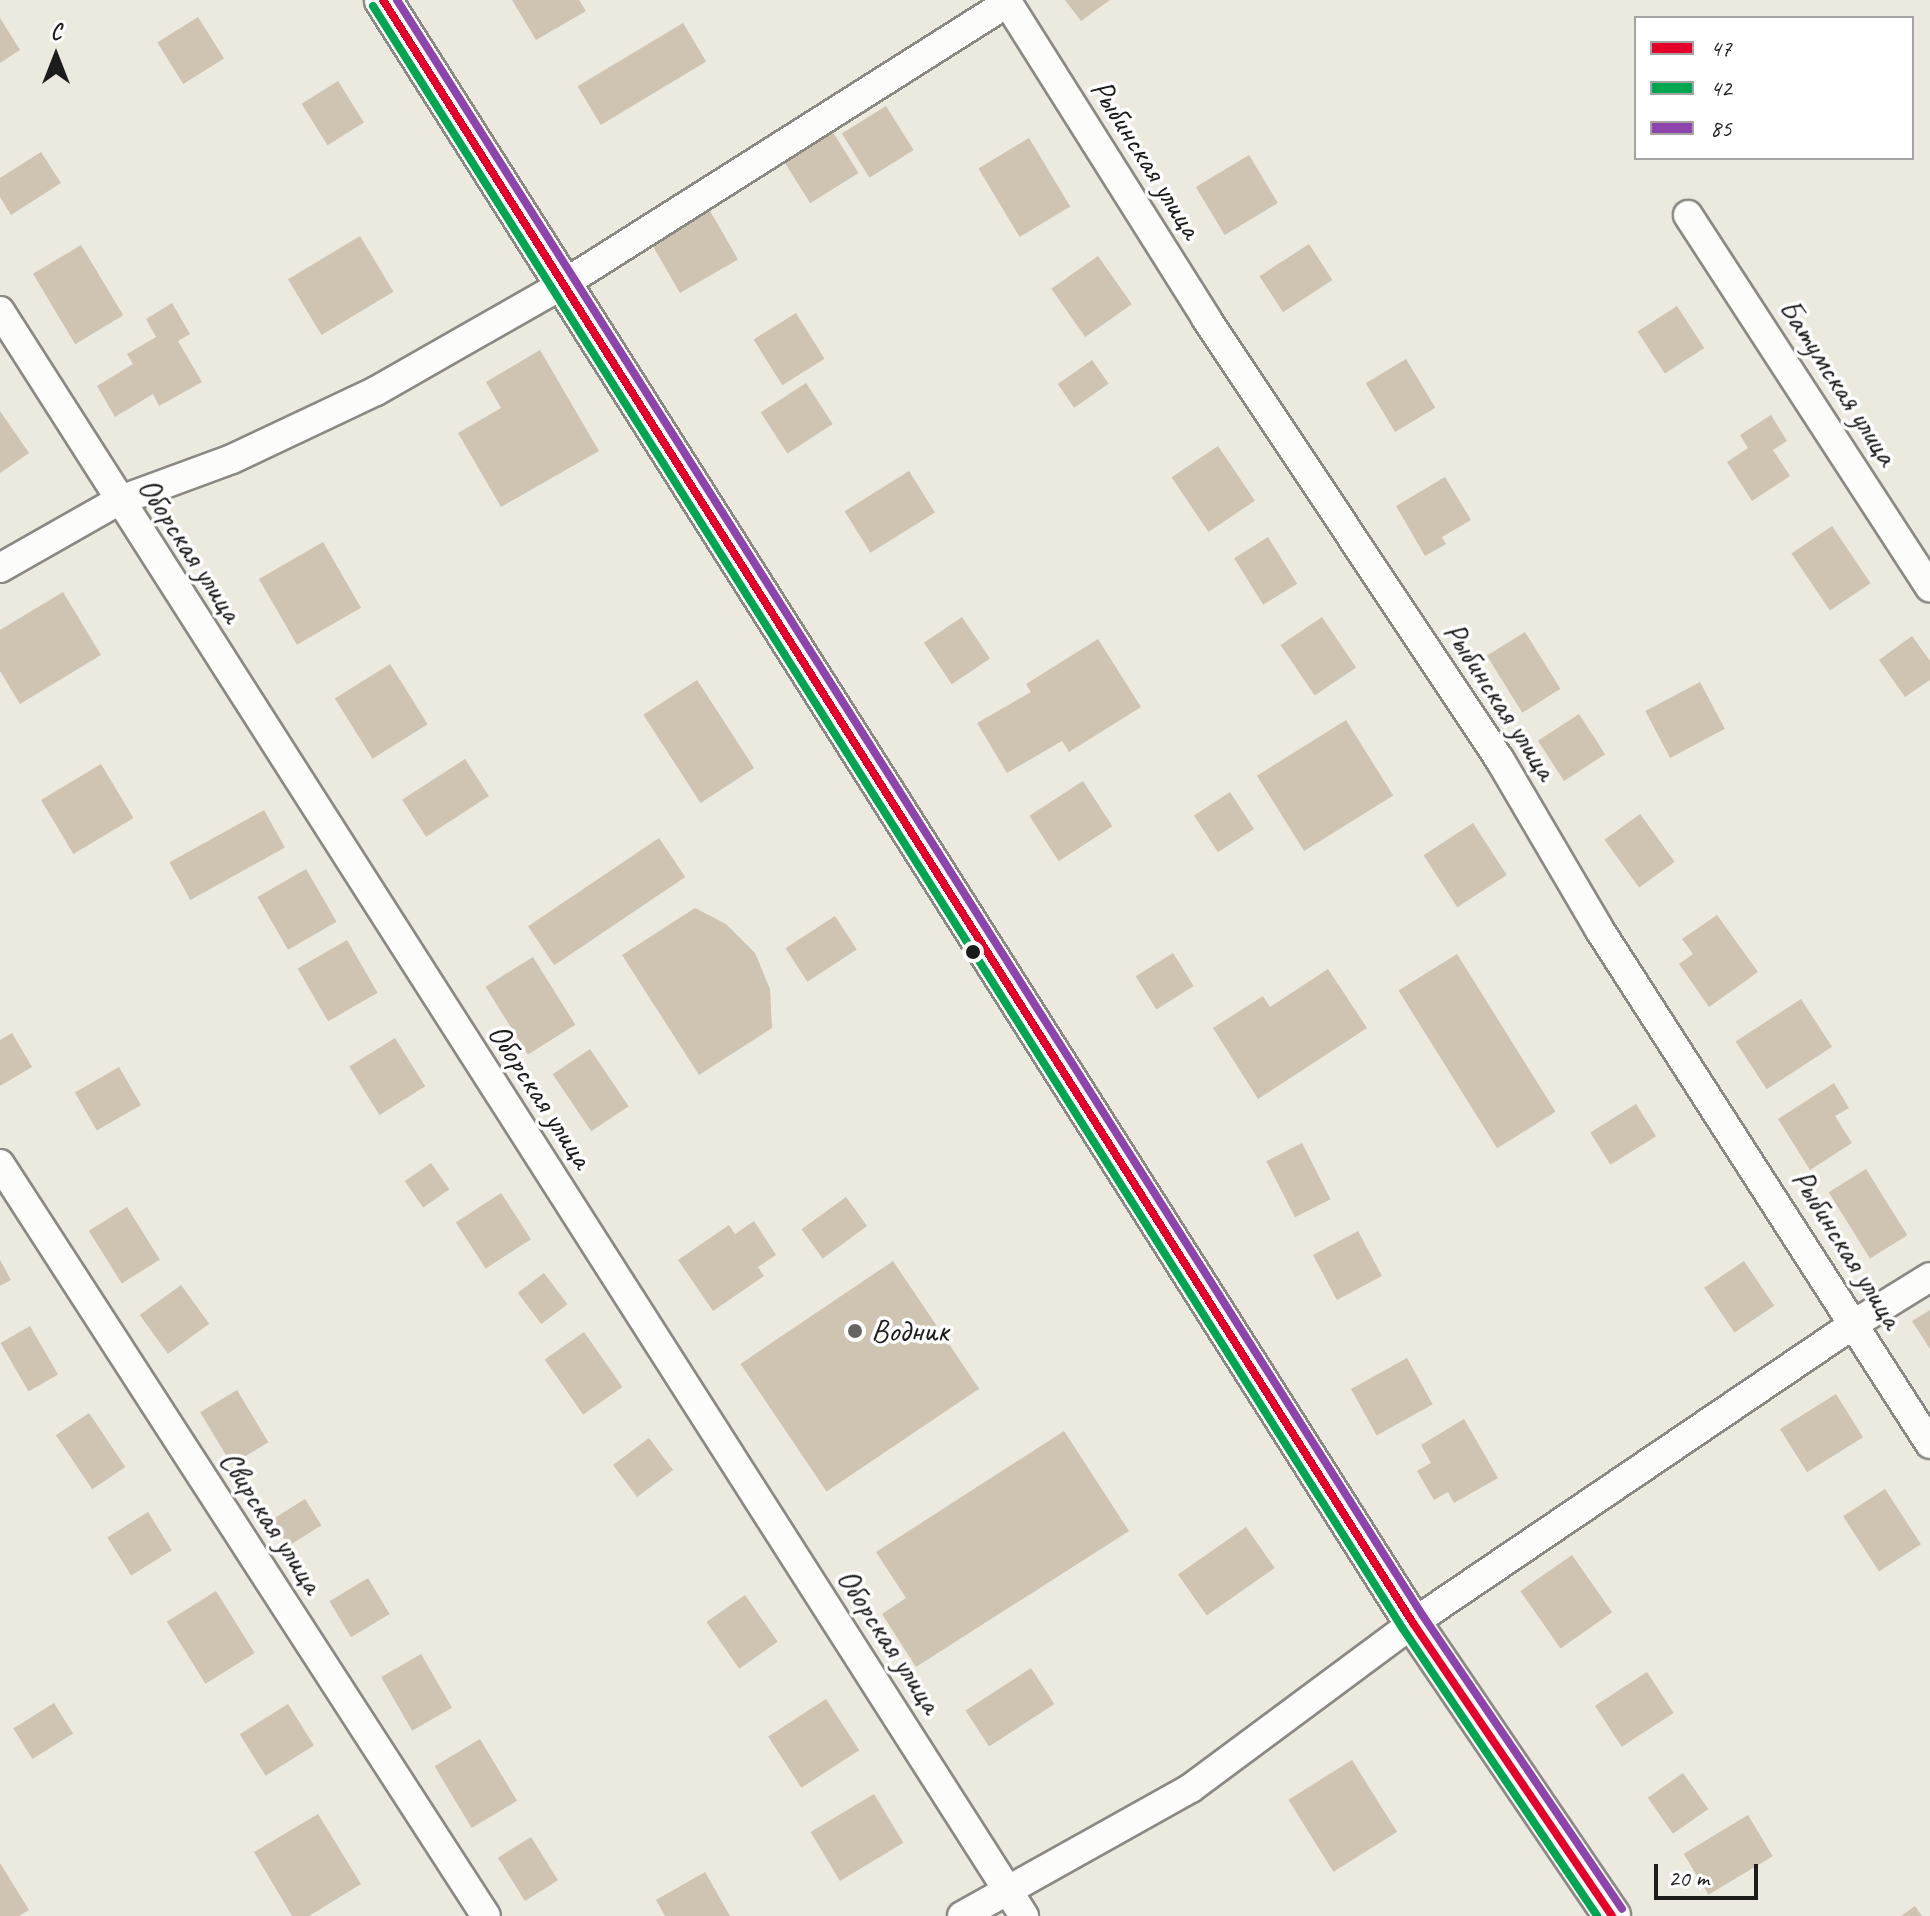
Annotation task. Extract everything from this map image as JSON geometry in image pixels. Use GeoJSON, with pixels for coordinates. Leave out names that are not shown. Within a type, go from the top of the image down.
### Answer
{"type":"FeatureCollection","features":[{"type":"Feature","properties":{"kind":"street"},"geometry":{"type":"LineString","coordinates":[[383,0],[1413,1623],[1612,1916]]}},
{"type":"Feature","properties":{"kind":"street"},"geometry":{"type":"LineString","coordinates":[[0,568],[118,501],[232,459],[376,391],[562,285],[1006,1]]}},
{"type":"Feature","properties":{"kind":"street","name":"Рыбинская улица"},"geometry":{"type":"LineString","coordinates":[[1006,1],[1206,318],[1500,760],[1599,929],[1930,1444]]}},
{"type":"Feature","properties":{"kind":"street","name":"Батумская улица"},"geometry":{"type":"LineString","coordinates":[[1688,215],[1930,587]]}},
{"type":"Feature","properties":{"kind":"street","name":"Оборская улица"},"geometry":{"type":"LineString","coordinates":[[0,311],[118,501],[1024,1916]]}},
{"type":"Feature","properties":{"kind":"street","name":"Свирская улица"},"geometry":{"type":"LineString","coordinates":[[0,1164],[486,1916]]}},
{"type":"Feature","properties":{"kind":"street"},"geometry":{"type":"LineString","coordinates":[[962,1916],[1191,1788],[1413,1623],[1854,1324],[1930,1277]]}},
{"type":"Feature","properties":{"kind":"building"},"geometry":{"type":"Polygon","coordinates":[[[512,0],[579,0],[586,11],[536,40],[512,0]]]}},
{"type":"Feature","properties":{"kind":"building"},"geometry":{"type":"Polygon","coordinates":[[[1065,0],[1110,0],[1081,21],[1065,0]]]}},
{"type":"Feature","properties":{"kind":"building"},"geometry":{"type":"Polygon","coordinates":[[[198,17],[224,59],[183,84],[157,42],[198,17]]]}},
{"type":"Feature","properties":{"kind":"building"},"geometry":{"type":"Polygon","coordinates":[[[0,18],[20,50],[0,63],[0,18]]]}},
{"type":"Feature","properties":{"kind":"building"},"geometry":{"type":"Polygon","coordinates":[[[683,23],[706,62],[601,125],[578,86],[683,23]]]}},
{"type":"Feature","properties":{"kind":"building"},"geometry":{"type":"Polygon","coordinates":[[[338,81],[364,123],[327,145],[302,104],[338,81]]]}},
{"type":"Feature","properties":{"kind":"building"},"geometry":{"type":"Polygon","coordinates":[[[886,106],[914,150],[869,178],[842,134],[886,106]]]}},
{"type":"Feature","properties":{"kind":"building"},"geometry":{"type":"Polygon","coordinates":[[[831,129],[859,173],[810,203],[783,159],[831,129]]]}},
{"type":"Feature","properties":{"kind":"building"},"geometry":{"type":"Polygon","coordinates":[[[1029,138],[1070,207],[1020,237],[978,168],[1029,138]]]}},
{"type":"Feature","properties":{"kind":"building"},"geometry":{"type":"Polygon","coordinates":[[[41,152],[61,183],[11,215],[0,197],[0,178],[41,152]]]}},
{"type":"Feature","properties":{"kind":"building"},"geometry":{"type":"Polygon","coordinates":[[[1249,155],[1278,203],[1225,235],[1196,187],[1249,155]]]}},
{"type":"Feature","properties":{"kind":"building"},"geometry":{"type":"Polygon","coordinates":[[[706,204],[738,259],[680,293],[648,238],[706,204]]]}},
{"type":"Feature","properties":{"kind":"building"},"geometry":{"type":"Polygon","coordinates":[[[360,236],[393,292],[321,335],[288,279],[360,236]]]}},
{"type":"Feature","properties":{"kind":"building"},"geometry":{"type":"Polygon","coordinates":[[[1309,244],[1332,280],[1283,312],[1260,276],[1309,244]]]}},
{"type":"Feature","properties":{"kind":"building"},"geometry":{"type":"Polygon","coordinates":[[[81,245],[123,315],[75,344],[33,274],[81,245]]]}},
{"type":"Feature","properties":{"kind":"building"},"geometry":{"type":"Polygon","coordinates":[[[1098,256],[1132,304],[1085,337],[1051,289],[1098,256]]]}},
{"type":"Feature","properties":{"kind":"building"},"geometry":{"type":"Polygon","coordinates":[[[172,303],[190,334],[178,341],[202,382],[159,406],[153,394],[115,417],[97,386],[133,364],[127,354],[156,337],[146,319],[172,303]]]}},
{"type":"Feature","properties":{"kind":"building"},"geometry":{"type":"Polygon","coordinates":[[[1677,306],[1704,348],[1665,374],[1638,332],[1677,306]]]}},
{"type":"Feature","properties":{"kind":"building"},"geometry":{"type":"Polygon","coordinates":[[[796,313],[825,359],[782,385],[754,339],[796,313]]]}},
{"type":"Feature","properties":{"kind":"building"},"geometry":{"type":"Polygon","coordinates":[[[540,350],[599,451],[501,507],[458,433],[501,408],[486,382],[540,350]]]}},
{"type":"Feature","properties":{"kind":"building"},"geometry":{"type":"Polygon","coordinates":[[[1406,359],[1435,408],[1395,432],[1366,383],[1406,359]]]}},
{"type":"Feature","properties":{"kind":"building"},"geometry":{"type":"Polygon","coordinates":[[[1092,360],[1109,384],[1074,408],[1058,384],[1092,360]]]}},
{"type":"Feature","properties":{"kind":"building"},"geometry":{"type":"Polygon","coordinates":[[[806,383],[833,424],[787,454],[761,412],[806,383]]]}},
{"type":"Feature","properties":{"kind":"building"},"geometry":{"type":"Polygon","coordinates":[[[0,411],[29,453],[0,473],[0,411]]]}},
{"type":"Feature","properties":{"kind":"building"},"geometry":{"type":"Polygon","coordinates":[[[1771,415],[1787,441],[1773,450],[1790,476],[1752,501],[1727,462],[1748,448],[1740,435],[1771,415]]]}},
{"type":"Feature","properties":{"kind":"building"},"geometry":{"type":"Polygon","coordinates":[[[1218,446],[1255,501],[1208,532],[1172,477],[1218,446]]]}},
{"type":"Feature","properties":{"kind":"building"},"geometry":{"type":"Polygon","coordinates":[[[909,471],[935,513],[871,553],[845,511],[909,471]]]}},
{"type":"Feature","properties":{"kind":"building"},"geometry":{"type":"Polygon","coordinates":[[[1445,477],[1471,520],[1442,537],[1446,544],[1425,556],[1396,506],[1445,477]]]}},
{"type":"Feature","properties":{"kind":"building"},"geometry":{"type":"Polygon","coordinates":[[[1832,526],[1871,583],[1830,611],[1791,553],[1832,526]]]}},
{"type":"Feature","properties":{"kind":"building"},"geometry":{"type":"Polygon","coordinates":[[[1268,537],[1297,584],[1263,605],[1234,558],[1268,537]]]}},
{"type":"Feature","properties":{"kind":"building"},"geometry":{"type":"Polygon","coordinates":[[[323,542],[361,608],[297,645],[259,579],[323,542]]]}},
{"type":"Feature","properties":{"kind":"building"},"geometry":{"type":"Polygon","coordinates":[[[63,592],[101,655],[20,704],[0,671],[0,630],[63,592]]]}},
{"type":"Feature","properties":{"kind":"building"},"geometry":{"type":"Polygon","coordinates":[[[962,617],[990,658],[952,684],[924,643],[962,617]]]}},
{"type":"Feature","properties":{"kind":"building"},"geometry":{"type":"Polygon","coordinates":[[[1322,617],[1356,668],[1315,696],[1281,645],[1322,617]]]}},
{"type":"Feature","properties":{"kind":"building"},"geometry":{"type":"Polygon","coordinates":[[[1525,632],[1561,689],[1522,713],[1487,656],[1525,632]]]}},
{"type":"Feature","properties":{"kind":"building"},"geometry":{"type":"Polygon","coordinates":[[[1912,636],[1930,661],[1930,680],[1905,697],[1879,660],[1912,636]]]}},
{"type":"Feature","properties":{"kind":"building"},"geometry":{"type":"Polygon","coordinates":[[[1098,639],[1141,707],[1069,752],[1062,741],[1007,773],[977,723],[1031,692],[1026,684],[1098,639]]]}},
{"type":"Feature","properties":{"kind":"building"},"geometry":{"type":"Polygon","coordinates":[[[390,664],[428,724],[373,759],[335,698],[390,664]]]}},
{"type":"Feature","properties":{"kind":"building"},"geometry":{"type":"Polygon","coordinates":[[[697,680],[754,768],[701,803],[643,715],[697,680]]]}},
{"type":"Feature","properties":{"kind":"building"},"geometry":{"type":"Polygon","coordinates":[[[1700,682],[1725,729],[1670,758],[1645,711],[1700,682]]]}},
{"type":"Feature","properties":{"kind":"building"},"geometry":{"type":"Polygon","coordinates":[[[1579,714],[1605,754],[1564,781],[1538,741],[1579,714]]]}},
{"type":"Feature","properties":{"kind":"building"},"geometry":{"type":"Polygon","coordinates":[[[1346,720],[1393,795],[1304,851],[1257,776],[1346,720]]]}},
{"type":"Feature","properties":{"kind":"building"},"geometry":{"type":"Polygon","coordinates":[[[465,759],[489,796],[426,837],[402,800],[465,759]]]}},
{"type":"Feature","properties":{"kind":"building"},"geometry":{"type":"Polygon","coordinates":[[[101,764],[133,818],[73,854],[41,800],[101,764]]]}},
{"type":"Feature","properties":{"kind":"building"},"geometry":{"type":"Polygon","coordinates":[[[1083,781],[1112,826],[1059,861],[1029,816],[1083,781]]]}},
{"type":"Feature","properties":{"kind":"building"},"geometry":{"type":"Polygon","coordinates":[[[1230,792],[1254,829],[1218,852],[1194,815],[1230,792]]]}},
{"type":"Feature","properties":{"kind":"building"},"geometry":{"type":"Polygon","coordinates":[[[264,810],[285,848],[190,900],[170,862],[264,810]]]}},
{"type":"Feature","properties":{"kind":"building"},"geometry":{"type":"Polygon","coordinates":[[[1640,814],[1675,862],[1639,888],[1604,840],[1640,814]]]}},
{"type":"Feature","properties":{"kind":"building"},"geometry":{"type":"Polygon","coordinates":[[[1473,823],[1507,875],[1457,907],[1424,855],[1473,823]]]}},
{"type":"Feature","properties":{"kind":"building"},"geometry":{"type":"Polygon","coordinates":[[[659,838],[685,877],[554,965],[528,926],[659,838]]]}},
{"type":"Feature","properties":{"kind":"building"},"geometry":{"type":"Polygon","coordinates":[[[306,869],[336,922],[288,950],[258,897],[306,869]]]}},
{"type":"Feature","properties":{"kind":"building"},"geometry":{"type":"Polygon","coordinates":[[[695,908],[726,924],[755,953],[770,989],[772,1028],[699,1075],[622,955],[695,908]]]}},
{"type":"Feature","properties":{"kind":"building"},"geometry":{"type":"Polygon","coordinates":[[[1717,915],[1758,972],[1709,1007],[1679,964],[1693,954],[1682,939],[1717,915]]]}},
{"type":"Feature","properties":{"kind":"building"},"geometry":{"type":"Polygon","coordinates":[[[835,916],[857,950],[807,982],[786,948],[835,916]]]}},
{"type":"Feature","properties":{"kind":"building"},"geometry":{"type":"Polygon","coordinates":[[[347,940],[378,993],[328,1021],[298,969],[347,940]]]}},
{"type":"Feature","properties":{"kind":"building"},"geometry":{"type":"Polygon","coordinates":[[[1173,953],[1194,986],[1156,1009],[1136,976],[1173,953]]]}},
{"type":"Feature","properties":{"kind":"building"},"geometry":{"type":"Polygon","coordinates":[[[1457,954],[1556,1112],[1497,1148],[1398,991],[1457,954]]]}},
{"type":"Feature","properties":{"kind":"building"},"geometry":{"type":"Polygon","coordinates":[[[533,957],[575,1025],[528,1055],[486,987],[533,957]]]}},
{"type":"Feature","properties":{"kind":"building"},"geometry":{"type":"Polygon","coordinates":[[[1328,969],[1367,1028],[1258,1099],[1213,1028],[1263,996],[1270,1007],[1328,969]]]}},
{"type":"Feature","properties":{"kind":"building"},"geometry":{"type":"Polygon","coordinates":[[[1801,999],[1832,1047],[1767,1089],[1736,1041],[1801,999]]]}},
{"type":"Feature","properties":{"kind":"building"},"geometry":{"type":"Polygon","coordinates":[[[12,1033],[32,1067],[0,1086],[0,1040],[12,1033]]]}},
{"type":"Feature","properties":{"kind":"building"},"geometry":{"type":"Polygon","coordinates":[[[395,1038],[425,1086],[379,1115],[349,1067],[395,1038]]]}},
{"type":"Feature","properties":{"kind":"building"},"geometry":{"type":"Polygon","coordinates":[[[590,1049],[629,1106],[591,1131],[553,1074],[590,1049]]]}},
{"type":"Feature","properties":{"kind":"building"},"geometry":{"type":"Polygon","coordinates":[[[119,1067],[141,1105],[97,1131],[75,1092],[119,1067]]]}},
{"type":"Feature","properties":{"kind":"building"},"geometry":{"type":"Polygon","coordinates":[[[1834,1083],[1849,1108],[1835,1116],[1852,1143],[1810,1170],[1778,1119],[1834,1083]]]}},
{"type":"Feature","properties":{"kind":"building"},"geometry":{"type":"Polygon","coordinates":[[[1636,1104],[1656,1136],[1610,1165],[1590,1133],[1636,1104]]]}},
{"type":"Feature","properties":{"kind":"building"},"geometry":{"type":"Polygon","coordinates":[[[1302,1143],[1331,1199],[1295,1217],[1266,1161],[1302,1143]]]}},
{"type":"Feature","properties":{"kind":"building"},"geometry":{"type":"Polygon","coordinates":[[[431,1163],[449,1189],[423,1208],[405,1181],[431,1163]]]}},
{"type":"Feature","properties":{"kind":"building"},"geometry":{"type":"Polygon","coordinates":[[[1866,1169],[1907,1235],[1870,1258],[1829,1192],[1866,1169]]]}},
{"type":"Feature","properties":{"kind":"building"},"geometry":{"type":"Polygon","coordinates":[[[501,1193],[531,1239],[486,1269],[456,1222],[501,1193]]]}},
{"type":"Feature","properties":{"kind":"building"},"geometry":{"type":"Polygon","coordinates":[[[846,1197],[867,1226],[823,1258],[802,1229],[846,1197]]]}},
{"type":"Feature","properties":{"kind":"building"},"geometry":{"type":"Polygon","coordinates":[[[127,1207],[160,1260],[122,1283],[89,1231],[127,1207]]]}},
{"type":"Feature","properties":{"kind":"building"},"geometry":{"type":"Polygon","coordinates":[[[754,1221],[776,1255],[758,1267],[764,1276],[713,1311],[678,1260],[729,1225],[735,1234],[754,1221]]]}},
{"type":"Feature","properties":{"kind":"building"},"geometry":{"type":"Polygon","coordinates":[[[1358,1231],[1382,1276],[1337,1300],[1313,1255],[1358,1231]]]}},
{"type":"Feature","properties":{"kind":"building"},"geometry":{"type":"Polygon","coordinates":[[[0,1260],[11,1280],[0,1286],[0,1260]]]}},
{"type":"Feature","properties":{"kind":"building"},"geometry":{"type":"Polygon","coordinates":[[[893,1261],[979,1389],[827,1492],[740,1364],[893,1261]]]}},
{"type":"Feature","properties":{"kind":"building"},"geometry":{"type":"Polygon","coordinates":[[[1744,1261],[1774,1306],[1734,1333],[1704,1288],[1744,1261]]]}},
{"type":"Feature","properties":{"kind":"building"},"geometry":{"type":"Polygon","coordinates":[[[544,1273],[567,1304],[541,1324],[518,1293],[544,1273]]]}},
{"type":"Feature","properties":{"kind":"building"},"geometry":{"type":"Polygon","coordinates":[[[181,1285],[209,1324],[168,1354],[140,1315],[181,1285]]]}},
{"type":"Feature","properties":{"kind":"building"},"geometry":{"type":"Polygon","coordinates":[[[1930,1310],[1930,1349],[1912,1321],[1930,1310]]]}},
{"type":"Feature","properties":{"kind":"building"},"geometry":{"type":"Polygon","coordinates":[[[30,1326],[58,1374],[29,1391],[1,1343],[30,1326]]]}},
{"type":"Feature","properties":{"kind":"building"},"geometry":{"type":"Polygon","coordinates":[[[584,1332],[622,1387],[583,1414],[545,1360],[584,1332]]]}},
{"type":"Feature","properties":{"kind":"building"},"geometry":{"type":"Polygon","coordinates":[[[1407,1358],[1433,1404],[1377,1435],[1351,1389],[1407,1358]]]}},
{"type":"Feature","properties":{"kind":"building"},"geometry":{"type":"Polygon","coordinates":[[[237,1390],[268,1442],[232,1464],[200,1412],[237,1390]]]}},
{"type":"Feature","properties":{"kind":"building"},"geometry":{"type":"Polygon","coordinates":[[[1836,1394],[1863,1437],[1807,1472],[1780,1429],[1836,1394]]]}},
{"type":"Feature","properties":{"kind":"building"},"geometry":{"type":"Polygon","coordinates":[[[89,1413],[125,1467],[92,1489],[56,1435],[89,1413]]]}},
{"type":"Feature","properties":{"kind":"building"},"geometry":{"type":"Polygon","coordinates":[[[1464,1419],[1498,1478],[1454,1503],[1448,1492],[1434,1500],[1417,1471],[1431,1463],[1421,1445],[1464,1419]]]}},
{"type":"Feature","properties":{"kind":"building"},"geometry":{"type":"Polygon","coordinates":[[[1064,1431],[1129,1531],[916,1667],[882,1614],[906,1598],[876,1552],[1064,1431]]]}},
{"type":"Feature","properties":{"kind":"building"},"geometry":{"type":"Polygon","coordinates":[[[649,1438],[673,1470],[637,1497],[613,1465],[649,1438]]]}},
{"type":"Feature","properties":{"kind":"building"},"geometry":{"type":"Polygon","coordinates":[[[1885,1489],[1921,1544],[1879,1572],[1843,1516],[1885,1489]]]}},
{"type":"Feature","properties":{"kind":"building"},"geometry":{"type":"Polygon","coordinates":[[[305,1499],[321,1525],[288,1546],[272,1520],[305,1499]]]}},
{"type":"Feature","properties":{"kind":"building"},"geometry":{"type":"Polygon","coordinates":[[[148,1512],[172,1550],[131,1576],[107,1537],[148,1512]]]}},
{"type":"Feature","properties":{"kind":"building"},"geometry":{"type":"Polygon","coordinates":[[[1246,1527],[1275,1568],[1207,1616],[1178,1575],[1246,1527]]]}},
{"type":"Feature","properties":{"kind":"building"},"geometry":{"type":"Polygon","coordinates":[[[1572,1555],[1612,1612],[1561,1648],[1520,1591],[1572,1555]]]}},
{"type":"Feature","properties":{"kind":"building"},"geometry":{"type":"Polygon","coordinates":[[[368,1578],[390,1614],[351,1637],[329,1601],[368,1578]]]}},
{"type":"Feature","properties":{"kind":"building"},"geometry":{"type":"Polygon","coordinates":[[[216,1591],[255,1653],[205,1684],[167,1622],[216,1591]]]}},
{"type":"Feature","properties":{"kind":"building"},"geometry":{"type":"Polygon","coordinates":[[[745,1595],[778,1642],[739,1669],[706,1622],[745,1595]]]}},
{"type":"Feature","properties":{"kind":"building"},"geometry":{"type":"Polygon","coordinates":[[[421,1654],[452,1708],[412,1731],[381,1677],[421,1654]]]}},
{"type":"Feature","properties":{"kind":"building"},"geometry":{"type":"Polygon","coordinates":[[[1031,1668],[1054,1704],[989,1747],[966,1710],[1031,1668]]]}},
{"type":"Feature","properties":{"kind":"building"},"geometry":{"type":"Polygon","coordinates":[[[1647,1672],[1674,1713],[1622,1747],[1595,1706],[1647,1672]]]}},
{"type":"Feature","properties":{"kind":"building"},"geometry":{"type":"Polygon","coordinates":[[[826,1699],[859,1750],[801,1788],[768,1737],[826,1699]]]}},
{"type":"Feature","properties":{"kind":"building"},"geometry":{"type":"Polygon","coordinates":[[[54,1703],[73,1734],[32,1759],[13,1728],[54,1703]]]}},
{"type":"Feature","properties":{"kind":"building"},"geometry":{"type":"Polygon","coordinates":[[[288,1704],[314,1746],[266,1776],[240,1734],[288,1704]]]}},
{"type":"Feature","properties":{"kind":"building"},"geometry":{"type":"Polygon","coordinates":[[[480,1739],[517,1801],[472,1828],[435,1766],[480,1739]]]}},
{"type":"Feature","properties":{"kind":"building"},"geometry":{"type":"Polygon","coordinates":[[[1352,1760],[1397,1832],[1333,1872],[1288,1800],[1352,1760]]]}},
{"type":"Feature","properties":{"kind":"building"},"geometry":{"type":"Polygon","coordinates":[[[1683,1773],[1708,1809],[1673,1834],[1648,1798],[1683,1773]]]}},
{"type":"Feature","properties":{"kind":"building"},"geometry":{"type":"Polygon","coordinates":[[[874,1794],[903,1843],[840,1881],[811,1832],[874,1794]]]}},
{"type":"Feature","properties":{"kind":"building"},"geometry":{"type":"Polygon","coordinates":[[[318,1814],[361,1884],[309,1916],[292,1916],[254,1852],[318,1814]]]}},
{"type":"Feature","properties":{"kind":"building"},"geometry":{"type":"Polygon","coordinates":[[[1748,1815],[1773,1856],[1708,1895],[1684,1854],[1748,1815]]]}},
{"type":"Feature","properties":{"kind":"building"},"geometry":{"type":"Polygon","coordinates":[[[531,1837],[558,1880],[525,1901],[498,1858],[531,1837]]]}},
{"type":"Feature","properties":{"kind":"building"},"geometry":{"type":"Polygon","coordinates":[[[0,1863],[29,1910],[19,1916],[0,1916],[0,1863]]]}},
{"type":"Feature","properties":{"kind":"building"},"geometry":{"type":"Polygon","coordinates":[[[705,1872],[730,1916],[665,1916],[656,1900],[705,1872]]]}},
{"type":"Feature","properties":{"kind":"building"},"geometry":{"type":"Polygon","coordinates":[[[1915,1906],[1922,1916],[1901,1916],[1915,1906]]]}},
{"type":"Feature","properties":{"kind":"transit line","name":"47"},"geometry":{"type":"LineString","coordinates":[[383,0],[1413,1623],[1612,1916]]}},
{"type":"Feature","properties":{"kind":"transit line","name":"85"},"geometry":{"type":"LineString","coordinates":[[397,0],[1423,1616],[1622,1909]]}},
{"type":"Feature","properties":{"kind":"transit line","name":"42"},"geometry":{"type":"LineString","coordinates":[[373,6],[1403,1629],[1597,1916]]}},
{"type":"Feature","properties":{"kind":"place","name":"Водник"},"geometry":{"type":"Point","coordinates":[855,1331]}}]}
